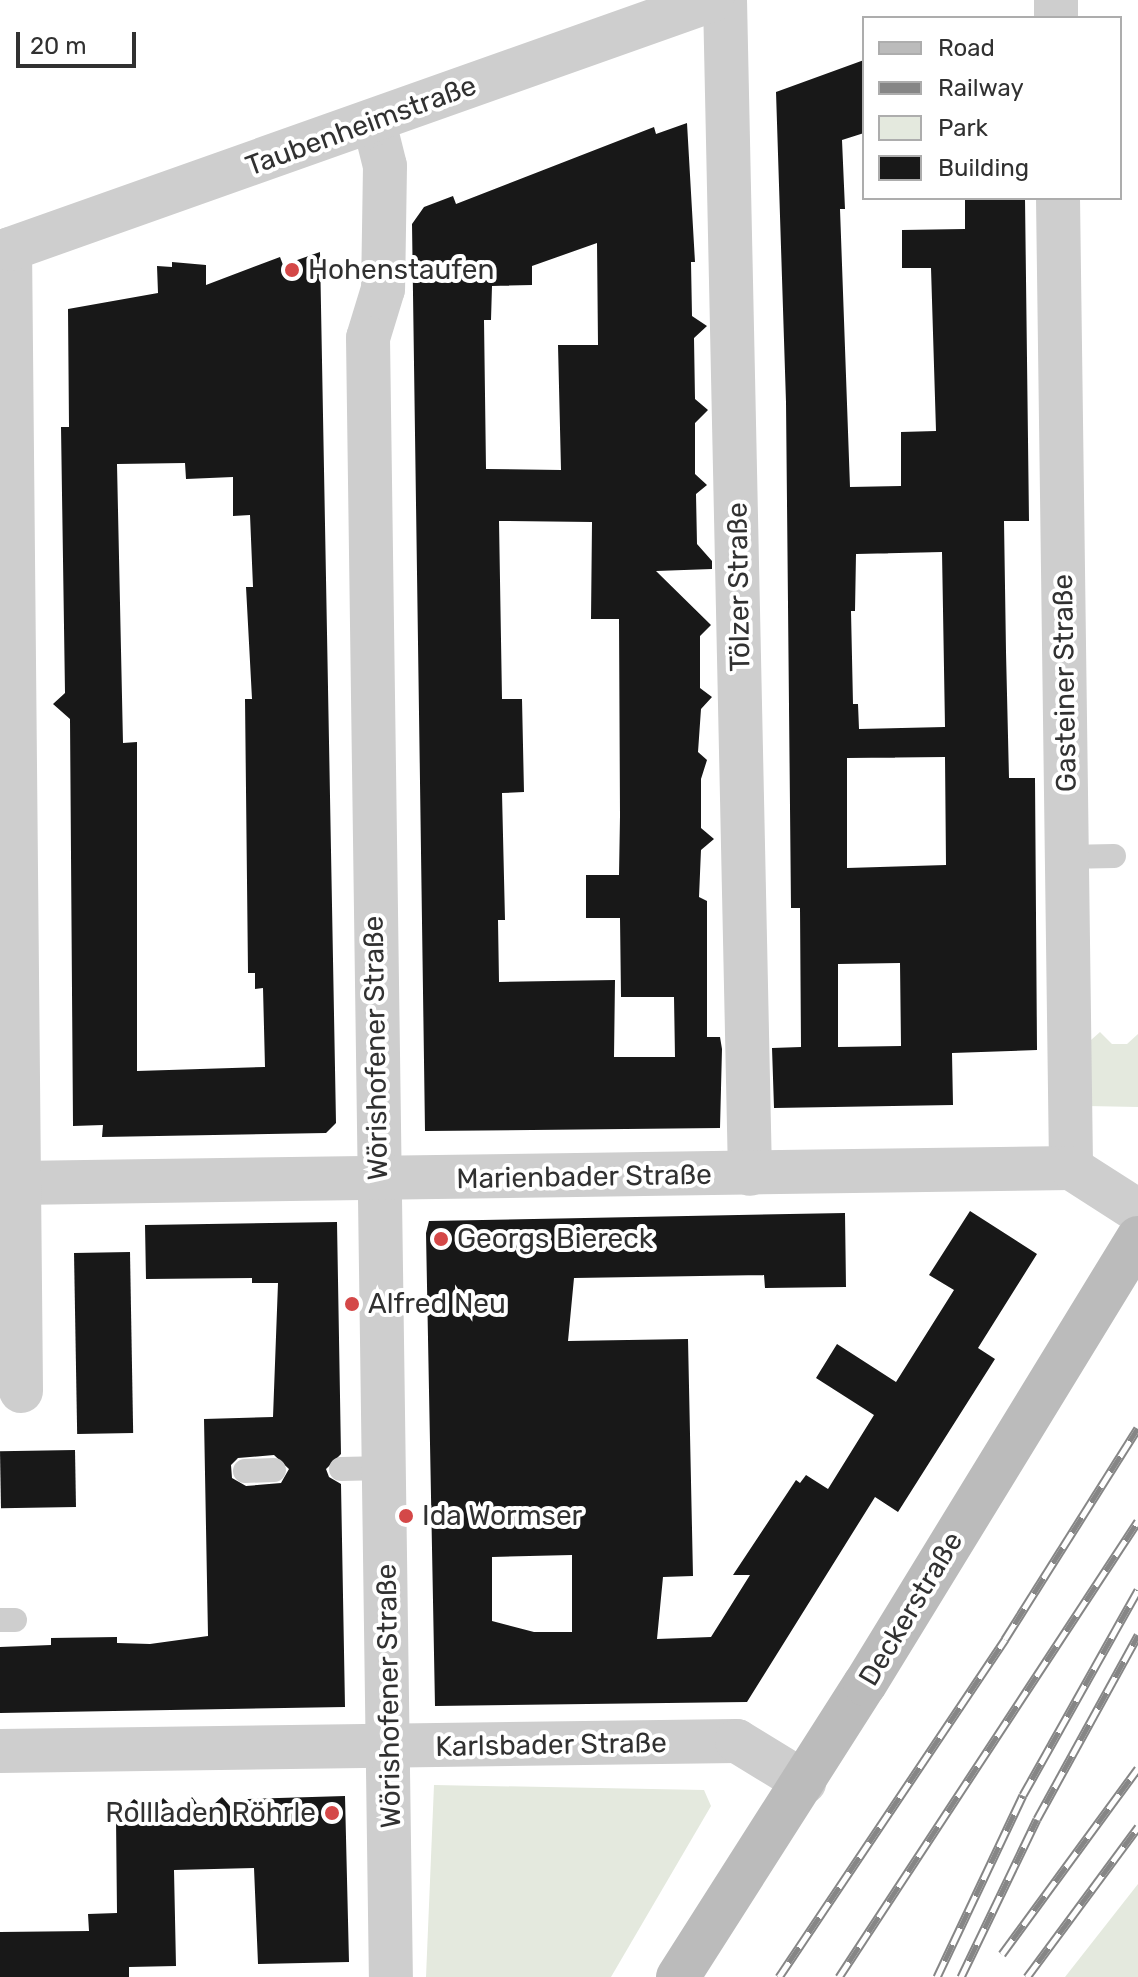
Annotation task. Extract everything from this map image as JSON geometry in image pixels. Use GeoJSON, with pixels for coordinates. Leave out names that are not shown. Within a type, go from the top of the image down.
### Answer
{"type":"FeatureCollection","features":[{"type":"Feature","properties":{"kind":"street","name":"Taubenheimstraße"},"geometry":{"type":"LineString","coordinates":[[17,1183],[10,249],[712,0]]}},
{"type":"Feature","properties":{"kind":"street","name":"Tölzer Straße"},"geometry":{"type":"LineString","coordinates":[[725,0],[730,97],[750,1174]]}},
{"type":"Feature","properties":{"kind":"street","name":"Wörishofener Straße"},"geometry":{"type":"LineString","coordinates":[[374,122],[385,166],[383,289],[368,338],[391,1977]]}},
{"type":"Feature","properties":{"kind":"street","name":"Gasteiner Straße"},"geometry":{"type":"LineString","coordinates":[[1058,200],[1071,1168]]}},
{"type":"Feature","properties":{"kind":"street","name":"Marienbader Straße"},"geometry":{"type":"LineString","coordinates":[[17,1183],[378,1181],[1071,1168]]}},
{"type":"Feature","properties":{"kind":"street"},"geometry":{"type":"LineString","coordinates":[[1071,1168],[1138,1211]]}},
{"type":"Feature","properties":{"kind":"street"},"geometry":{"type":"LineString","coordinates":[[17,1183],[9,1243],[21,1391]]}},
{"type":"Feature","properties":{"kind":"street","name":"Deckerstraße"},"geometry":{"type":"LineString","coordinates":[[678,1977],[804,1782],[1138,1238]]}},
{"type":"Feature","properties":{"kind":"street","name":"Karlsbader Straße"},"geometry":{"type":"LineString","coordinates":[[0,1751],[390,1749],[737,1741],[804,1782]]}},
{"type":"Feature","properties":{"kind":"lane"},"geometry":{"type":"LineString","coordinates":[[1066,857],[1114,856]]}},
{"type":"Feature","properties":{"kind":"lane"},"geometry":{"type":"LineString","coordinates":[[341,1469],[384,1468]]}},
{"type":"Feature","properties":{"kind":"lane"},"geometry":{"type":"LineString","coordinates":[[245,1471],[274,1470]]}},
{"type":"Feature","properties":{"kind":"green space"},"geometry":{"type":"Polygon","coordinates":[[[1100,1032],[1112,1044],[1127,1044],[1138,1034],[1138,1107],[1087,1106],[1091,1040],[1100,1032]]]}},
{"type":"Feature","properties":{"kind":"green space"},"geometry":{"type":"Polygon","coordinates":[[[434,1785],[704,1790],[711,1806],[611,1977],[426,1977],[434,1785]]]}},
{"type":"Feature","properties":{"kind":"green space"},"geometry":{"type":"Polygon","coordinates":[[[1138,1884],[1138,1977],[1065,1977],[1138,1884]]]}},
{"type":"Feature","properties":{"kind":"building"},"geometry":{"type":"Polygon","coordinates":[[[862,61],[862,134],[842,140],[845,209],[840,209],[850,487],[901,486],[901,432],[936,431],[931,268],[902,268],[902,230],[965,229],[965,200],[1025,200],[1029,521],[1004,521],[1009,778],[1035,778],[1037,1050],[952,1053],[953,1105],[774,1108],[772,1048],[801,1047],[800,908],[791,908],[786,402],[776,92],[862,61]],[[942,552],[856,554],[855,611],[851,611],[853,704],[858,704],[859,729],[945,727],[942,552]],[[945,757],[847,758],[847,868],[946,865],[945,757]],[[900,963],[838,964],[838,1047],[901,1046],[900,963]]]}},
{"type":"Feature","properties":{"kind":"building"},"geometry":{"type":"Polygon","coordinates":[[[687,123],[695,262],[691,262],[692,316],[707,326],[694,338],[695,399],[708,410],[695,423],[695,474],[707,485],[696,494],[697,544],[712,561],[712,569],[656,571],[711,625],[700,636],[700,688],[712,697],[701,709],[698,752],[707,760],[701,779],[701,828],[714,839],[701,850],[699,897],[707,901],[707,1037],[720,1037],[722,1049],[720,1128],[425,1131],[412,224],[424,207],[453,196],[456,204],[654,127],[656,134],[687,123]],[[597,243],[532,266],[532,285],[492,286],[491,320],[484,320],[486,469],[561,470],[558,345],[598,345],[597,243]],[[499,521],[502,699],[522,699],[524,792],[502,793],[505,920],[498,920],[499,982],[615,980],[614,1057],[675,1057],[674,997],[621,997],[620,918],[586,918],[586,875],[619,875],[620,816],[619,619],[591,619],[592,522],[499,521]]]}},
{"type":"Feature","properties":{"kind":"building"},"geometry":{"type":"Polygon","coordinates":[[[320,252],[336,1123],[326,1133],[102,1137],[103,1125],[73,1126],[70,719],[53,704],[65,693],[61,427],[69,427],[68,309],[158,293],[157,266],[172,267],[172,262],[206,265],[206,285],[280,257],[283,265],[320,252]],[[185,463],[117,464],[123,743],[137,742],[137,1071],[265,1067],[263,988],[255,989],[255,973],[248,973],[245,699],[252,699],[246,587],[253,587],[250,515],[233,516],[233,477],[186,479],[185,463]]]}},
{"type":"Feature","properties":{"kind":"building"},"geometry":{"type":"Polygon","coordinates":[[[970,1211],[1037,1254],[978,1348],[995,1359],[898,1512],[875,1497],[747,1702],[435,1706],[426,1233],[429,1221],[845,1213],[846,1287],[765,1288],[764,1275],[574,1278],[568,1341],[688,1339],[693,1576],[663,1577],[657,1639],[711,1637],[750,1575],[733,1575],[796,1480],[800,1483],[806,1475],[828,1489],[874,1415],[816,1378],[837,1344],[896,1382],[954,1290],[929,1275],[970,1211]],[[572,1555],[492,1557],[492,1621],[534,1632],[572,1632],[572,1555]]]}},
{"type":"Feature","properties":{"kind":"building"},"geometry":{"type":"Polygon","coordinates":[[[337,1222],[341,1454],[326,1469],[329,1477],[341,1484],[345,1707],[0,1713],[0,1647],[51,1645],[51,1638],[117,1637],[117,1643],[150,1644],[208,1636],[204,1419],[273,1417],[278,1283],[252,1283],[252,1278],[146,1279],[145,1225],[337,1222]],[[274,1455],[238,1458],[231,1465],[232,1478],[246,1486],[281,1483],[289,1469],[274,1455]]]}},
{"type":"Feature","properties":{"kind":"building"},"geometry":{"type":"Polygon","coordinates":[[[130,1252],[133,1433],[77,1434],[74,1253],[130,1252]]]}},
{"type":"Feature","properties":{"kind":"building"},"geometry":{"type":"Polygon","coordinates":[[[75,1450],[76,1507],[1,1508],[0,1451],[75,1450]]]}},
{"type":"Feature","properties":{"kind":"building"},"geometry":{"type":"Polygon","coordinates":[[[345,1796],[349,1962],[258,1964],[254,1868],[174,1870],[176,1966],[129,1967],[129,1977],[0,1977],[0,1932],[89,1931],[88,1914],[117,1913],[116,1818],[134,1799],[154,1814],[163,1798],[179,1813],[192,1797],[204,1813],[222,1797],[236,1813],[248,1799],[345,1796]]]}},
{"type":"Feature","properties":{"kind":"railway"},"geometry":{"type":"LineString","coordinates":[[779,1977],[1005,1639],[1138,1428]]}},
{"type":"Feature","properties":{"kind":"railway"},"geometry":{"type":"LineString","coordinates":[[839,1977],[1138,1521]]}},
{"type":"Feature","properties":{"kind":"railway"},"geometry":{"type":"LineString","coordinates":[[937,1977],[1023,1795],[1138,1590]]}},
{"type":"Feature","properties":{"kind":"railway"},"geometry":{"type":"LineString","coordinates":[[961,1977],[1037,1819],[1138,1635]]}},
{"type":"Feature","properties":{"kind":"railway"},"geometry":{"type":"LineString","coordinates":[[1002,1954],[1138,1768]]}},
{"type":"Feature","properties":{"kind":"railway"},"geometry":{"type":"LineString","coordinates":[[1027,1977],[1138,1827]]}},
{"type":"Feature","properties":{"kind":"place","name":"Hohenstaufen"},"geometry":{"type":"Point","coordinates":[292,270]}},
{"type":"Feature","properties":{"kind":"place","name":"Georgs Biereck"},"geometry":{"type":"Point","coordinates":[441,1239]}},
{"type":"Feature","properties":{"kind":"place","name":"Alfred Neu"},"geometry":{"type":"Point","coordinates":[352,1304]}},
{"type":"Feature","properties":{"kind":"place","name":"Ida Wormser"},"geometry":{"type":"Point","coordinates":[406,1516]}},
{"type":"Feature","properties":{"kind":"place","name":"Rollladen Röhrle"},"geometry":{"type":"Point","coordinates":[332,1813]}}]}
